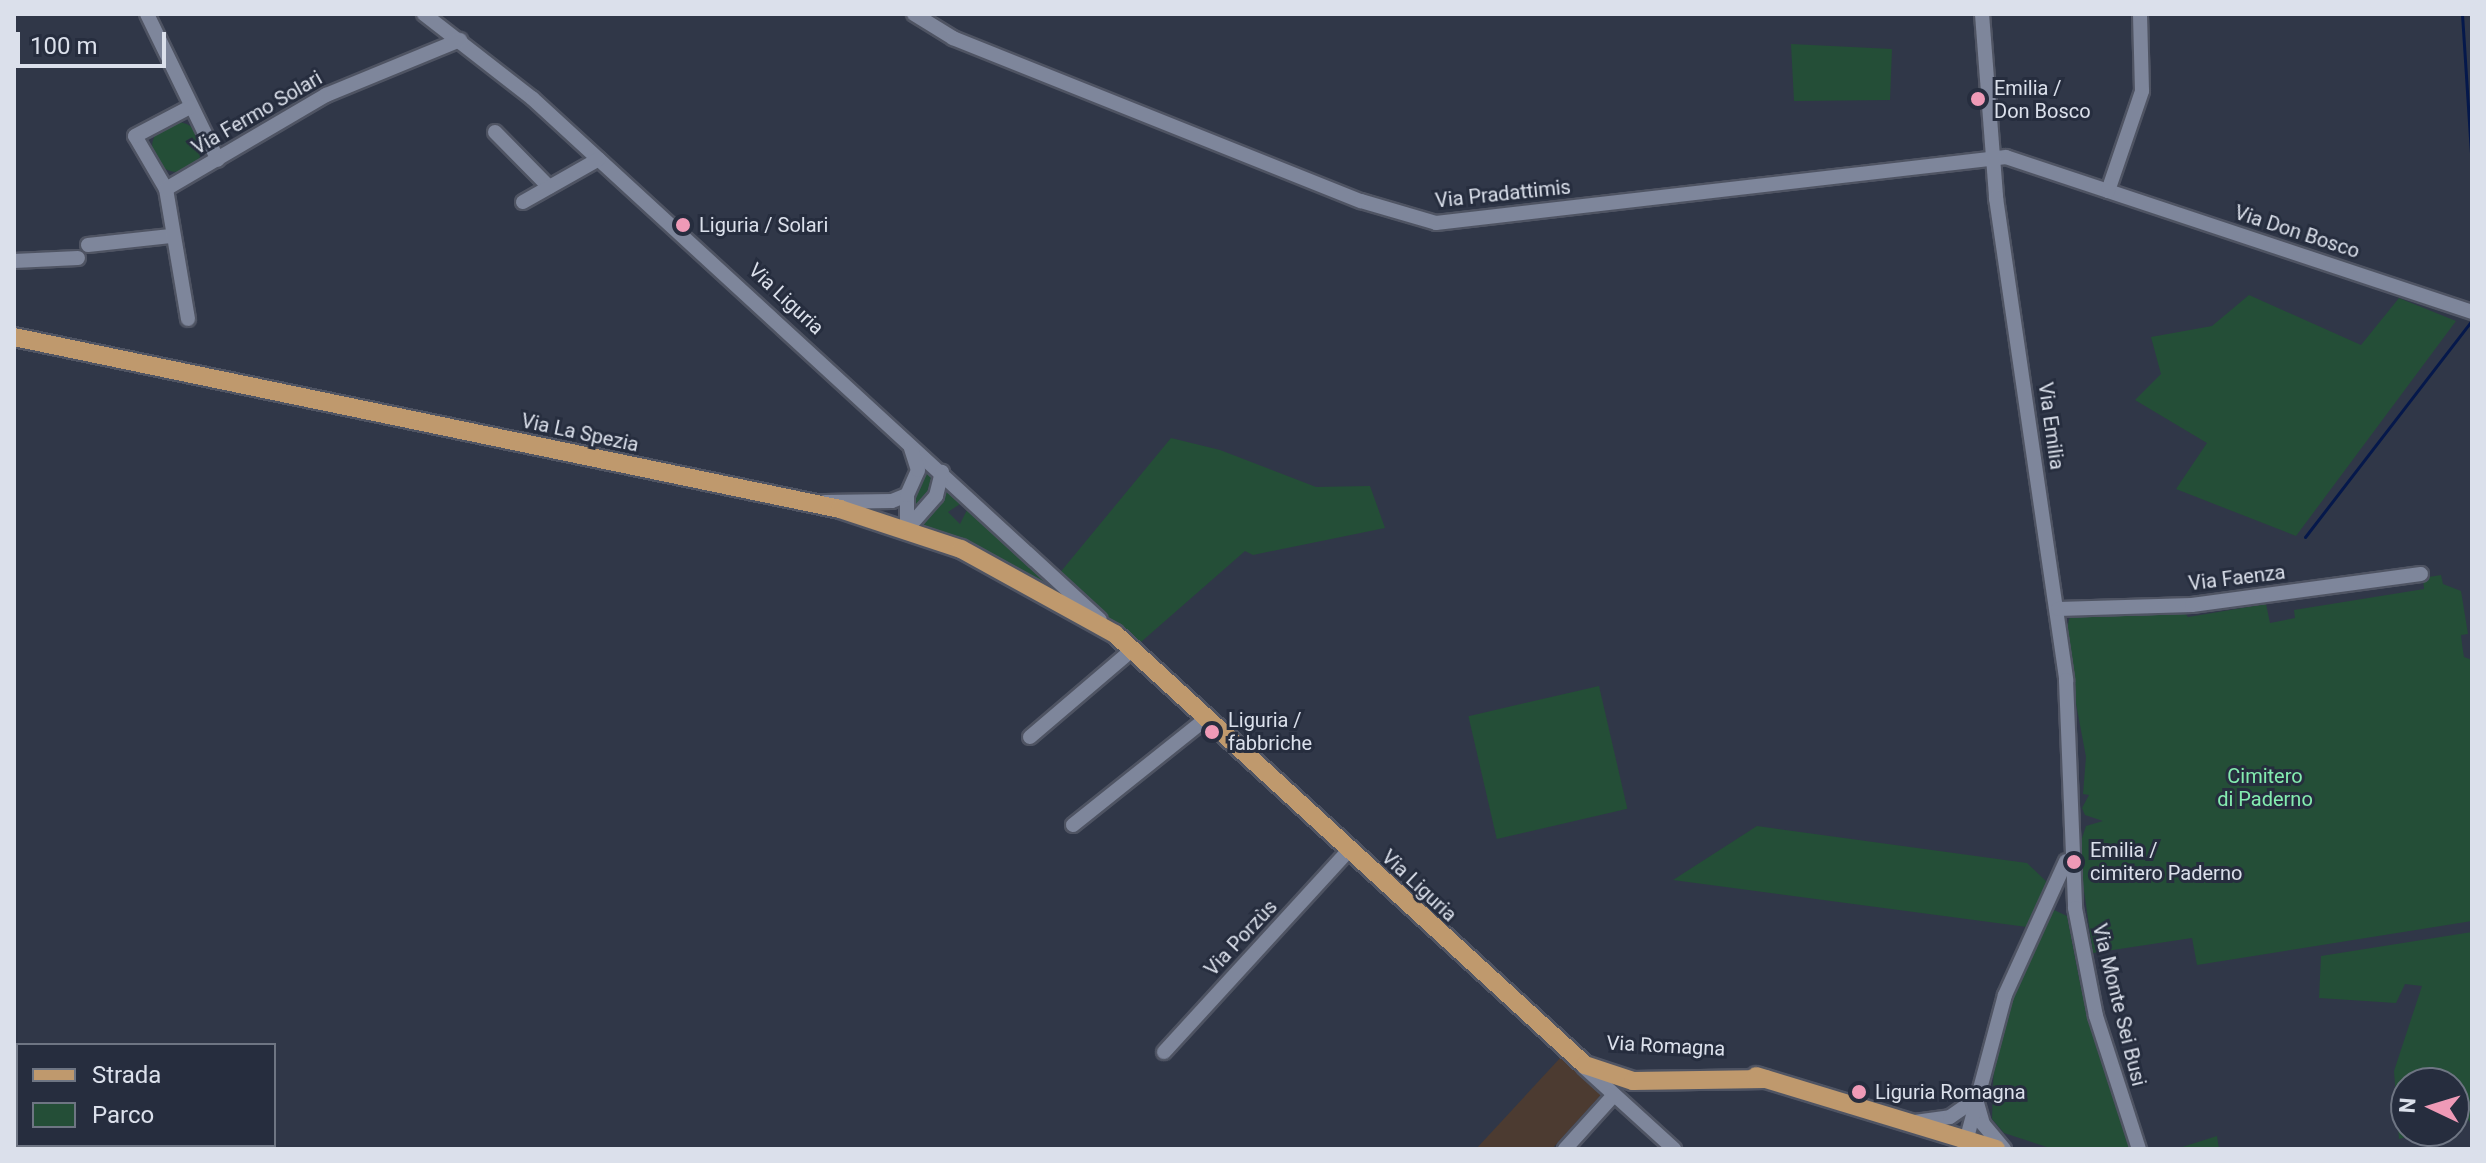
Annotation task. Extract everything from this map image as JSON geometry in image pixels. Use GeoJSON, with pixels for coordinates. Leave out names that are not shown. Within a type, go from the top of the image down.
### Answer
{"type":"FeatureCollection","features":[{"type":"Feature","properties":{"kind":"main road","name":"Via La Spezia"},"geometry":{"type":"LineString","coordinates":[[14,337],[812,503],[907,529],[986,561],[1115,634]]}},
{"type":"Feature","properties":{"kind":"main road","name":"Via Liguria"},"geometry":{"type":"LineString","coordinates":[[1115,634],[1572,1056]]}},
{"type":"Feature","properties":{"kind":"main road","name":"Via Romagna"},"geometry":{"type":"LineString","coordinates":[[1572,1056],[1614,1079],[1732,1072],[1766,1079],[1912,1123],[1965,1144],[1996,1149]]}},
{"type":"Feature","properties":{"kind":"street"},"geometry":{"type":"LineString","coordinates":[[147,14],[218,160]]}},
{"type":"Feature","properties":{"kind":"street","name":"Via Liguria"},"geometry":{"type":"LineString","coordinates":[[424,14],[460,40],[599,159],[1115,634]]}},
{"type":"Feature","properties":{"kind":"street","name":"Via Pradattimis"},"geometry":{"type":"LineString","coordinates":[[914,14],[953,38],[1361,201],[1436,223],[1991,157]]}},
{"type":"Feature","properties":{"kind":"street","name":"Via Emilia"},"geometry":{"type":"LineString","coordinates":[[1965,1144],[2010,982],[2056,891],[2071,869],[2068,705],[2058,609],[1991,157],[1982,14]]}},
{"type":"Feature","properties":{"kind":"street"},"geometry":{"type":"LineString","coordinates":[[2108,191],[2142,91],[2140,14]]}},
{"type":"Feature","properties":{"kind":"street","name":"Via Fermo Solari"},"geometry":{"type":"LineString","coordinates":[[166,189],[326,95],[460,40]]}},
{"type":"Feature","properties":{"kind":"street","name":"Via Fermo Solari"},"geometry":{"type":"LineString","coordinates":[[188,319],[171,236],[166,189],[135,136],[190,107]]}},
{"type":"Feature","properties":{"kind":"street"},"geometry":{"type":"LineString","coordinates":[[495,132],[549,187]]}},
{"type":"Feature","properties":{"kind":"street","name":"Via Don Bosco"},"geometry":{"type":"LineString","coordinates":[[1991,157],[2006,157],[2469,311]]}},
{"type":"Feature","properties":{"kind":"street"},"geometry":{"type":"LineString","coordinates":[[523,202],[599,159]]}},
{"type":"Feature","properties":{"kind":"street"},"geometry":{"type":"LineString","coordinates":[[88,245],[171,236]]}},
{"type":"Feature","properties":{"kind":"street"},"geometry":{"type":"LineString","coordinates":[[14,261],[78,258]]}},
{"type":"Feature","properties":{"kind":"street"},"geometry":{"type":"LineString","coordinates":[[907,441],[918,470],[907,495],[907,529]]}},
{"type":"Feature","properties":{"kind":"street"},"geometry":{"type":"LineString","coordinates":[[907,529],[936,496],[942,472]]}},
{"type":"Feature","properties":{"kind":"street"},"geometry":{"type":"LineString","coordinates":[[812,503],[892,501],[907,495]]}},
{"type":"Feature","properties":{"kind":"street","name":"Via Faenza"},"geometry":{"type":"LineString","coordinates":[[2058,609],[2192,605],[2421,574]]}},
{"type":"Feature","properties":{"kind":"street"},"geometry":{"type":"LineString","coordinates":[[1030,737],[1133,649]]}},
{"type":"Feature","properties":{"kind":"street"},"geometry":{"type":"LineString","coordinates":[[1073,825],[1207,718]]}},
{"type":"Feature","properties":{"kind":"street","name":"Via Emilia"},"geometry":{"type":"LineString","coordinates":[[2056,891],[2069,845]]}},
{"type":"Feature","properties":{"kind":"street","name":"Via Porzùs"},"geometry":{"type":"LineString","coordinates":[[1164,1052],[1348,851]]}},
{"type":"Feature","properties":{"kind":"street","name":"Via Monte Sei Busi"},"geometry":{"type":"LineString","coordinates":[[2071,869],[2096,1016],[2139,1149]]}},
{"type":"Feature","properties":{"kind":"street"},"geometry":{"type":"LineString","coordinates":[[1614,1079],[1633,1112]]}},
{"type":"Feature","properties":{"kind":"street"},"geometry":{"type":"LineString","coordinates":[[1614,1079],[1633,1112],[1674,1149]]}},
{"type":"Feature","properties":{"kind":"street"},"geometry":{"type":"LineString","coordinates":[[1565,1149],[1614,1079]]}},
{"type":"Feature","properties":{"kind":"street"},"geometry":{"type":"LineString","coordinates":[[1912,1123],[1950,1117],[1977,1098],[1983,1124],[2004,1149]]}},
{"type":"Feature","properties":{"kind":"shaded area"},"geometry":{"type":"Polygon","coordinates":[[[1561,1057],[1601,1095],[1552,1149],[1476,1149],[1561,1057]]]}},
{"type":"Feature","properties":{"kind":"green space"},"geometry":{"type":"Polygon","coordinates":[[[1791,44],[1892,49],[1890,100],[1794,101],[1791,44]]]}},
{"type":"Feature","properties":{"kind":"green space"},"geometry":{"type":"Polygon","coordinates":[[[167,123],[187,123],[201,137],[201,157],[187,171],[167,171],[153,157],[153,137],[167,123]]]}},
{"type":"Feature","properties":{"kind":"green space"},"geometry":{"type":"Polygon","coordinates":[[[2249,295],[2361,345],[2399,298],[2456,321],[2296,536],[2176,489],[2207,443],[2135,400],[2161,374],[2151,337],[2212,326],[2249,295]]]}},
{"type":"Feature","properties":{"kind":"green space"},"geometry":{"type":"Polygon","coordinates":[[[1171,438],[1220,450],[1316,487],[1370,486],[1385,528],[1253,555],[1245,551],[1133,649],[1058,575],[1171,438]]]}},
{"type":"Feature","properties":{"kind":"green space"},"geometry":{"type":"Polygon","coordinates":[[[923,461],[938,482],[914,516],[913,499],[922,481],[923,461]]]}},
{"type":"Feature","properties":{"kind":"green space"},"geometry":{"type":"Polygon","coordinates":[[[946,481],[966,500],[948,512],[960,524],[970,504],[1070,596],[917,523],[946,481]]]}},
{"type":"Feature","properties":{"kind":"green space","name":"Cimitero di Paderno"},"geometry":{"type":"Polygon","coordinates":[[[2441,575],[2443,584],[2461,591],[2468,634],[2461,635],[2464,657],[2472,660],[2472,921],[2197,965],[2192,938],[2093,953],[2078,850],[2086,826],[2103,821],[2085,815],[2082,808],[2089,795],[2083,794],[2086,757],[2065,645],[2069,619],[2075,614],[2184,612],[2188,617],[2266,604],[2270,623],[2295,618],[2294,610],[2424,589],[2423,578],[2441,575]]]}},
{"type":"Feature","properties":{"kind":"green space"},"geometry":{"type":"Polygon","coordinates":[[[1599,686],[1627,809],[1497,839],[1468,716],[1599,686]]]}},
{"type":"Feature","properties":{"kind":"green space"},"geometry":{"type":"Polygon","coordinates":[[[1757,826],[2027,863],[2048,883],[2027,927],[1673,880],[1757,826]]]}},
{"type":"Feature","properties":{"kind":"green space"},"geometry":{"type":"Polygon","coordinates":[[[2054,910],[2067,916],[2082,993],[2130,1149],[2053,1149],[2004,1133],[1992,1119],[1994,1059],[2011,996],[2054,910]]]}},
{"type":"Feature","properties":{"kind":"green space"},"geometry":{"type":"Polygon","coordinates":[[[2472,932],[2472,1129],[2470,1067],[2395,1067],[2422,986],[2405,984],[2396,1003],[2319,998],[2321,956],[2472,932]]]}},
{"type":"Feature","properties":{"kind":"green space"},"geometry":{"type":"Polygon","coordinates":[[[2217,1136],[2219,1149],[2176,1149],[2217,1136]]]}},
{"type":"Feature","properties":{"kind":"waterway"},"geometry":{"type":"LineString","coordinates":[[2462,14],[2472,170]]}},
{"type":"Feature","properties":{"kind":"waterway"},"geometry":{"type":"LineString","coordinates":[[2305,537],[2472,320]]}},
{"type":"Feature","properties":{"kind":"waterway"},"geometry":{"type":"LineString","coordinates":[[2471,569],[2472,574]]}},
{"type":"Feature","properties":{"kind":"place","name":"Emilia / Don Bosco"},"geometry":{"type":"Point","coordinates":[1978,99]}},
{"type":"Feature","properties":{"kind":"place","name":"Liguria / Solari"},"geometry":{"type":"Point","coordinates":[683,225]}},
{"type":"Feature","properties":{"kind":"place","name":"Liguria / fabbriche"},"geometry":{"type":"Point","coordinates":[1212,732]}},
{"type":"Feature","properties":{"kind":"place","name":"Emilia / cimitero Paderno"},"geometry":{"type":"Point","coordinates":[2074,862]}},
{"type":"Feature","properties":{"kind":"place","name":"Liguria Romagna"},"geometry":{"type":"Point","coordinates":[1859,1092]}}]}
